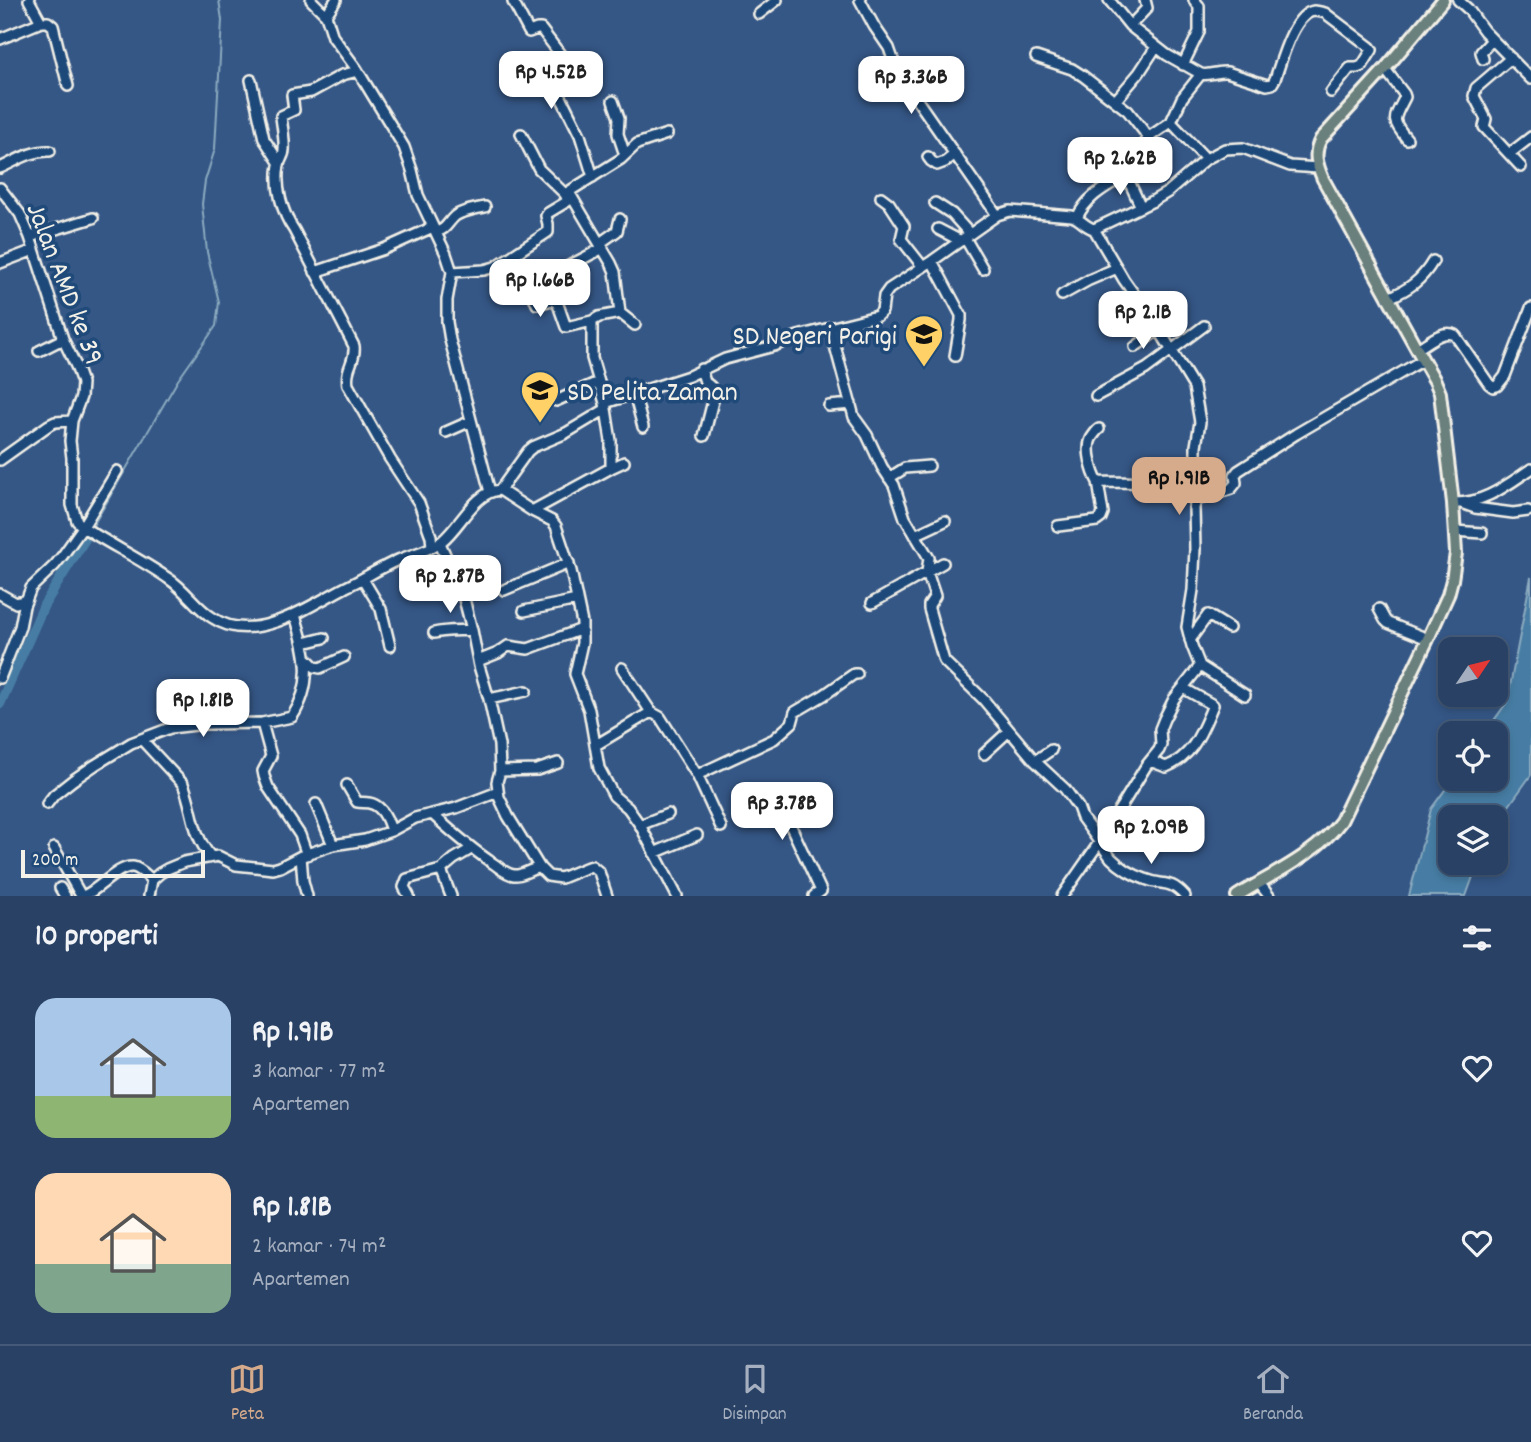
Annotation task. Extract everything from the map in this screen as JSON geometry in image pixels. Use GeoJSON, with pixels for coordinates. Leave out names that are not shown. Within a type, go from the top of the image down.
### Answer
{"type":"FeatureCollection","features":[{"type":"Feature","properties":{"kind":"main road"},"geometry":{"type":"LineString","coordinates":[[1237,896],[1325,839],[1341,821],[1428,639],[1452,580],[1458,503],[1440,393],[1350,230],[1318,168],[1316,153],[1321,139],[1443,0]]}},
{"type":"Feature","properties":{"kind":"street"},"geometry":{"type":"LineString","coordinates":[[29,0],[41,22]]}},
{"type":"Feature","properties":{"kind":"street"},"geometry":{"type":"LineString","coordinates":[[311,0],[326,15],[333,37],[358,71],[404,147],[418,195],[452,272],[447,300],[447,322],[471,421],[495,491],[554,523],[569,563],[577,600],[582,643],[575,674],[589,710],[597,761],[614,796],[628,808],[640,825],[677,896]]}},
{"type":"Feature","properties":{"kind":"street"},"geometry":{"type":"LineString","coordinates":[[326,15],[336,0]]}},
{"type":"Feature","properties":{"kind":"street"},"geometry":{"type":"LineString","coordinates":[[759,14],[777,0]]}},
{"type":"Feature","properties":{"kind":"street"},"geometry":{"type":"LineString","coordinates":[[860,0],[889,48],[897,71],[997,215]]}},
{"type":"Feature","properties":{"kind":"street"},"geometry":{"type":"LineString","coordinates":[[1110,0],[1130,26],[1183,65],[1200,74],[1227,72],[1267,85],[1272,84],[1275,79],[1287,40],[1306,14],[1317,11],[1325,13],[1371,50],[1362,66],[1351,67],[1331,92]]}},
{"type":"Feature","properties":{"kind":"street"},"geometry":{"type":"LineString","coordinates":[[1130,26],[1147,8],[1145,0]]}},
{"type":"Feature","properties":{"kind":"street"},"geometry":{"type":"LineString","coordinates":[[1183,65],[1199,32],[1199,6],[1194,0]]}},
{"type":"Feature","properties":{"kind":"street"},"geometry":{"type":"LineString","coordinates":[[1458,0],[1492,40],[1531,79]]}},
{"type":"Feature","properties":{"kind":"street"},"geometry":{"type":"LineString","coordinates":[[513,2],[529,32],[541,29],[560,54],[568,75],[558,83],[557,89],[580,135],[593,177]]}},
{"type":"Feature","properties":{"kind":"street"},"geometry":{"type":"LineString","coordinates":[[0,39],[41,22],[48,22],[53,26],[68,86]]}},
{"type":"Feature","properties":{"kind":"street"},"geometry":{"type":"LineString","coordinates":[[1483,59],[1481,52],[1492,40]]}},
{"type":"Feature","properties":{"kind":"street"},"geometry":{"type":"LineString","coordinates":[[1116,100],[1156,47]]}},
{"type":"Feature","properties":{"kind":"street"},"geometry":{"type":"LineString","coordinates":[[1036,57],[1072,69],[1116,100],[1149,138]]}},
{"type":"Feature","properties":{"kind":"street"},"geometry":{"type":"LineString","coordinates":[[1511,58],[1476,88],[1474,96],[1486,120],[1484,127],[1521,167]]}},
{"type":"Feature","properties":{"kind":"street"},"geometry":{"type":"LineString","coordinates":[[1385,69],[1405,97],[1395,119],[1396,126],[1406,139]]}},
{"type":"Feature","properties":{"kind":"street"},"geometry":{"type":"LineString","coordinates":[[358,71],[342,75],[311,92],[292,96],[295,110],[282,116],[284,150],[279,162],[278,181],[281,203],[286,219],[354,346],[355,353],[346,375],[348,385],[390,459],[419,503],[431,536],[463,595],[499,745],[498,792],[508,816],[540,868],[548,876],[556,878],[588,867],[596,868],[607,896]]}},
{"type":"Feature","properties":{"kind":"street"},"geometry":{"type":"LineString","coordinates":[[1077,218],[1092,197],[1144,162],[1143,145],[1171,122],[1182,98],[1200,74]]}},
{"type":"Feature","properties":{"kind":"street"},"geometry":{"type":"LineString","coordinates":[[251,80],[264,139],[279,162]]}},
{"type":"Feature","properties":{"kind":"street"},"geometry":{"type":"LineString","coordinates":[[613,101],[619,118],[618,134],[625,155]]}},
{"type":"Feature","properties":{"kind":"street"},"geometry":{"type":"LineString","coordinates":[[1171,122],[1206,159]]}},
{"type":"Feature","properties":{"kind":"street"},"geometry":{"type":"LineString","coordinates":[[521,134],[539,169],[567,193],[601,246],[615,272],[620,313],[635,325]]}},
{"type":"Feature","properties":{"kind":"street"},"geometry":{"type":"LineString","coordinates":[[567,193],[625,155],[641,141],[667,134]]}},
{"type":"Feature","properties":{"kind":"street"},"geometry":{"type":"LineString","coordinates":[[1510,154],[1531,137]]}},
{"type":"Feature","properties":{"kind":"street"},"geometry":{"type":"LineString","coordinates":[[1094,229],[1168,192],[1206,159],[1224,149],[1246,148],[1290,166],[1318,168]]}},
{"type":"Feature","properties":{"kind":"street"},"geometry":{"type":"LineString","coordinates":[[0,168],[31,154],[50,152]]}},
{"type":"Feature","properties":{"kind":"street"},"geometry":{"type":"LineString","coordinates":[[928,157],[937,165],[955,154]]}},
{"type":"Feature","properties":{"kind":"street"},"geometry":{"type":"LineString","coordinates":[[1126,175],[1141,207]]}},
{"type":"Feature","properties":{"kind":"street","name":"Jalan AMD ke 39"},"geometry":{"type":"LineString","coordinates":[[0,187],[20,214],[30,237],[82,390],[72,421],[70,441],[72,505],[77,521],[83,527]]}},
{"type":"Feature","properties":{"kind":"street"},"geometry":{"type":"LineString","coordinates":[[452,272],[495,267],[548,232],[546,216],[568,201],[567,193]]}},
{"type":"Feature","properties":{"kind":"street"},"geometry":{"type":"LineString","coordinates":[[881,197],[889,202],[904,226],[901,239],[927,264],[961,315],[955,356]]}},
{"type":"Feature","properties":{"kind":"street"},"geometry":{"type":"LineString","coordinates":[[935,203],[952,214],[983,269]]}},
{"type":"Feature","properties":{"kind":"street"},"geometry":{"type":"LineString","coordinates":[[315,272],[435,229],[446,228],[455,216],[485,207]]}},
{"type":"Feature","properties":{"kind":"street"},"geometry":{"type":"LineString","coordinates":[[83,527],[149,565],[185,591],[210,617],[226,625],[264,625],[283,620],[398,560],[436,545],[450,534],[481,497],[495,491],[528,451],[566,433],[605,406],[634,393],[689,376],[725,359],[774,346],[798,336],[877,316],[882,311],[884,296],[889,289],[997,215],[1010,211],[1077,218],[1094,229],[1124,280],[1159,329],[1196,393],[1199,422],[1194,508],[1195,549],[1193,590],[1187,627],[1200,666],[1245,695]]}},
{"type":"Feature","properties":{"kind":"street"},"geometry":{"type":"LineString","coordinates":[[30,237],[93,218]]}},
{"type":"Feature","properties":{"kind":"street"},"geometry":{"type":"LineString","coordinates":[[567,267],[601,246],[617,231],[620,219]]}},
{"type":"Feature","properties":{"kind":"street"},"geometry":{"type":"LineString","coordinates":[[938,229],[965,238]]}},
{"type":"Feature","properties":{"kind":"street"},"geometry":{"type":"LineString","coordinates":[[0,263],[34,250]]}},
{"type":"Feature","properties":{"kind":"street"},"geometry":{"type":"LineString","coordinates":[[511,257],[537,304],[556,299],[566,327],[620,313]]}},
{"type":"Feature","properties":{"kind":"street"},"geometry":{"type":"LineString","coordinates":[[1388,298],[1412,286],[1433,261]]}},
{"type":"Feature","properties":{"kind":"street"},"geometry":{"type":"LineString","coordinates":[[1062,295],[1117,268]]}},
{"type":"Feature","properties":{"kind":"street"},"geometry":{"type":"LineString","coordinates":[[1196,500],[1231,489],[1236,483],[1238,471],[1420,355],[1443,334],[1451,333],[1489,384],[1497,386],[1504,376],[1531,308]]}},
{"type":"Feature","properties":{"kind":"street"},"geometry":{"type":"LineString","coordinates":[[592,321],[591,351],[611,441],[611,468]]}},
{"type":"Feature","properties":{"kind":"street"},"geometry":{"type":"LineString","coordinates":[[1096,396],[1143,371],[1204,326]]}},
{"type":"Feature","properties":{"kind":"street"},"geometry":{"type":"LineString","coordinates":[[831,327],[856,421],[867,435],[897,493],[903,514],[929,558],[927,572],[935,596],[929,608],[942,657],[983,699],[1035,761],[1068,792],[1099,843],[1117,864],[1148,881],[1168,883],[1185,896]]}},
{"type":"Feature","properties":{"kind":"street"},"geometry":{"type":"LineString","coordinates":[[1135,347],[1159,329]]}},
{"type":"Feature","properties":{"kind":"street"},"geometry":{"type":"LineString","coordinates":[[39,351],[63,339]]}},
{"type":"Feature","properties":{"kind":"street"},"geometry":{"type":"LineString","coordinates":[[701,369],[714,397],[704,436]]}},
{"type":"Feature","properties":{"kind":"street"},"geometry":{"type":"LineString","coordinates":[[556,401],[598,382]]}},
{"type":"Feature","properties":{"kind":"street"},"geometry":{"type":"LineString","coordinates":[[634,393],[643,427]]}},
{"type":"Feature","properties":{"kind":"street"},"geometry":{"type":"LineString","coordinates":[[830,406],[851,404]]}},
{"type":"Feature","properties":{"kind":"street"},"geometry":{"type":"LineString","coordinates":[[0,460],[49,425],[72,421]]}},
{"type":"Feature","properties":{"kind":"street"},"geometry":{"type":"LineString","coordinates":[[446,432],[471,421]]}},
{"type":"Feature","properties":{"kind":"street"},"geometry":{"type":"LineString","coordinates":[[1058,526],[1100,519],[1102,513],[1098,482],[1091,463],[1090,441],[1099,429]]}},
{"type":"Feature","properties":{"kind":"street"},"geometry":{"type":"LineString","coordinates":[[532,511],[624,462]]}},
{"type":"Feature","properties":{"kind":"street"},"geometry":{"type":"LineString","coordinates":[[889,478],[905,468],[929,466]]}},
{"type":"Feature","properties":{"kind":"street"},"geometry":{"type":"LineString","coordinates":[[1458,503],[1491,495],[1531,469]]}},
{"type":"Feature","properties":{"kind":"street"},"geometry":{"type":"LineString","coordinates":[[0,678],[34,584],[55,565],[83,527],[117,471]]}},
{"type":"Feature","properties":{"kind":"street"},"geometry":{"type":"LineString","coordinates":[[1098,482],[1197,483]]}},
{"type":"Feature","properties":{"kind":"street"},"geometry":{"type":"LineString","coordinates":[[1458,503],[1513,513],[1528,511]]}},
{"type":"Feature","properties":{"kind":"street"},"geometry":{"type":"LineString","coordinates":[[915,535],[945,520]]}},
{"type":"Feature","properties":{"kind":"street"},"geometry":{"type":"LineString","coordinates":[[1455,531],[1482,533]]}},
{"type":"Feature","properties":{"kind":"street"},"geometry":{"type":"LineString","coordinates":[[504,590],[569,563]]}},
{"type":"Feature","properties":{"kind":"street"},"geometry":{"type":"LineString","coordinates":[[872,603],[943,564]]}},
{"type":"Feature","properties":{"kind":"street"},"geometry":{"type":"LineString","coordinates":[[363,579],[380,609],[390,646]]}},
{"type":"Feature","properties":{"kind":"street"},"geometry":{"type":"LineString","coordinates":[[0,594],[16,603],[26,600]]}},
{"type":"Feature","properties":{"kind":"street"},"geometry":{"type":"LineString","coordinates":[[524,611],[577,600]]}},
{"type":"Feature","properties":{"kind":"street"},"geometry":{"type":"LineString","coordinates":[[1379,609],[1388,623],[1428,639]]}},
{"type":"Feature","properties":{"kind":"street"},"geometry":{"type":"LineString","coordinates":[[47,804],[73,780],[131,743],[170,728],[262,723],[289,718],[295,714],[307,677],[307,659],[295,615]]}},
{"type":"Feature","properties":{"kind":"street"},"geometry":{"type":"LineString","coordinates":[[1190,640],[1208,615],[1229,628]]}},
{"type":"Feature","properties":{"kind":"street"},"geometry":{"type":"LineString","coordinates":[[434,633],[472,629]]}},
{"type":"Feature","properties":{"kind":"street"},"geometry":{"type":"LineString","coordinates":[[478,661],[508,646],[528,649],[582,629]]}},
{"type":"Feature","properties":{"kind":"street"},"geometry":{"type":"LineString","coordinates":[[304,643],[324,638]]}},
{"type":"Feature","properties":{"kind":"street"},"geometry":{"type":"LineString","coordinates":[[307,659],[320,668],[344,657]]}},
{"type":"Feature","properties":{"kind":"street"},"geometry":{"type":"LineString","coordinates":[[1062,896],[1160,748],[1160,729],[1164,719],[1174,699],[1200,666]]}},
{"type":"Feature","properties":{"kind":"street"},"geometry":{"type":"LineString","coordinates":[[622,668],[651,712],[660,717],[697,775],[721,827]]}},
{"type":"Feature","properties":{"kind":"street"},"geometry":{"type":"LineString","coordinates":[[697,775],[774,739],[792,723],[795,712],[851,675],[857,674]]}},
{"type":"Feature","properties":{"kind":"street"},"geometry":{"type":"LineString","coordinates":[[1150,761],[1166,767],[1173,764],[1186,756],[1203,729],[1213,705],[1184,688]]}},
{"type":"Feature","properties":{"kind":"street"},"geometry":{"type":"LineString","coordinates":[[489,699],[526,691]]}},
{"type":"Feature","properties":{"kind":"street"},"geometry":{"type":"LineString","coordinates":[[596,745],[651,712]]}},
{"type":"Feature","properties":{"kind":"street"},"geometry":{"type":"LineString","coordinates":[[262,723],[271,756],[263,771],[264,776],[268,787],[300,835],[304,855],[303,881],[307,896]]}},
{"type":"Feature","properties":{"kind":"street"},"geometry":{"type":"LineString","coordinates":[[984,754],[1009,731]]}},
{"type":"Feature","properties":{"kind":"street"},"geometry":{"type":"LineString","coordinates":[[142,740],[183,784],[197,833],[211,856]]}},
{"type":"Feature","properties":{"kind":"street"},"geometry":{"type":"LineString","coordinates":[[1035,761],[1051,750]]}},
{"type":"Feature","properties":{"kind":"street"},"geometry":{"type":"LineString","coordinates":[[500,771],[537,770],[558,763]]}},
{"type":"Feature","properties":{"kind":"street"},"geometry":{"type":"LineString","coordinates":[[347,785],[357,802],[372,803],[383,812],[391,831]]}},
{"type":"Feature","properties":{"kind":"street"},"geometry":{"type":"LineString","coordinates":[[149,896],[152,880],[175,865],[218,856],[236,865],[273,869],[333,845],[365,840],[391,831],[415,818],[456,808],[498,792]]}},
{"type":"Feature","properties":{"kind":"street"},"geometry":{"type":"LineString","coordinates":[[775,806],[798,793],[801,799],[799,806],[788,818],[820,894]]}},
{"type":"Feature","properties":{"kind":"street"},"geometry":{"type":"LineString","coordinates":[[316,804],[333,845]]}},
{"type":"Feature","properties":{"kind":"street"},"geometry":{"type":"LineString","coordinates":[[432,814],[471,849],[504,871],[519,875],[536,867],[540,868]]}},
{"type":"Feature","properties":{"kind":"street"},"geometry":{"type":"LineString","coordinates":[[640,825],[668,814]]}},
{"type":"Feature","properties":{"kind":"street"},"geometry":{"type":"LineString","coordinates":[[654,853],[697,835]]}},
{"type":"Feature","properties":{"kind":"street"},"geometry":{"type":"LineString","coordinates":[[54,848],[83,896],[117,873],[132,867],[152,880]]}},
{"type":"Feature","properties":{"kind":"street"},"geometry":{"type":"LineString","coordinates":[[409,895],[404,887],[407,879],[441,870],[471,849]]}},
{"type":"Feature","properties":{"kind":"street"},"geometry":{"type":"LineString","coordinates":[[441,870],[451,896]]}},
{"type":"Feature","properties":{"kind":"street"},"geometry":{"type":"LineString","coordinates":[[1259,883],[1269,896]]}},
{"type":"Feature","properties":{"kind":"water"},"geometry":{"type":"Polygon","coordinates":[[[1531,577],[1531,775],[1508,807],[1508,805],[1438,805],[1438,875],[1474,875],[1466,896],[1409,896],[1431,809],[1444,791],[1508,791],[1508,721],[1494,721],[1503,707],[1508,707],[1531,577]]]}},
{"type":"Feature","properties":{"kind":"waterway"},"geometry":{"type":"LineString","coordinates":[[91,529],[178,380],[216,326],[219,302],[207,252],[202,204],[205,181],[215,149],[222,20],[219,0]]}},
{"type":"Feature","properties":{"kind":"waterway"},"geometry":{"type":"LineString","coordinates":[[0,704],[44,605],[85,539]]}},
{"type":"Feature","properties":{"kind":"place","name":"SD Negeri Parigi"},"geometry":{"type":"Point","coordinates":[924,368]}},
{"type":"Feature","properties":{"kind":"place","name":"SD Pelita Zaman"},"geometry":{"type":"Point","coordinates":[540,424]}}]}
